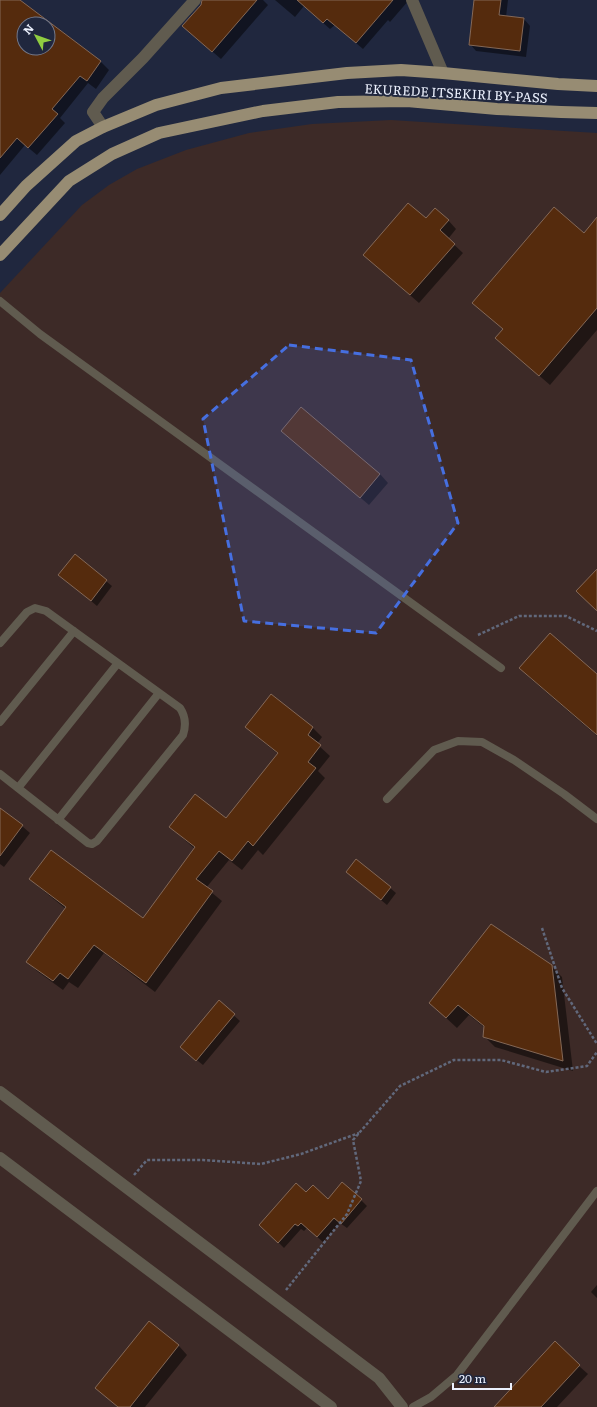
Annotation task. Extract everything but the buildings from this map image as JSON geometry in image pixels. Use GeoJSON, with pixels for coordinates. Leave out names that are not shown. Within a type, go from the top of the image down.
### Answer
{"type":"FeatureCollection","features":[{"type":"Feature","properties":{"kind":"main road","name":"EKUREDE ITSEKIRI BY-PASS"},"geometry":{"type":"LineString","coordinates":[[0,215],[26,186],[76,140],[156,105],[221,88],[347,73],[401,70],[597,86]]}},
{"type":"Feature","properties":{"kind":"main road","name":"EKUREDE ITSEKIRI BY-PASS"},"geometry":{"type":"LineString","coordinates":[[0,255],[69,181],[112,154],[159,133],[263,111],[338,102],[407,102],[497,109],[597,113]]}},
{"type":"Feature","properties":{"kind":"street"},"geometry":{"type":"LineString","coordinates":[[103,127],[93,112],[103,98],[143,58],[195,0]]}},
{"type":"Feature","properties":{"kind":"street"},"geometry":{"type":"LineString","coordinates":[[412,0],[443,73]]}},
{"type":"Feature","properties":{"kind":"street"},"geometry":{"type":"LineString","coordinates":[[0,1092],[379,1378],[402,1407]]}},
{"type":"Feature","properties":{"kind":"street"},"geometry":{"type":"LineString","coordinates":[[0,1158],[331,1407]]}},
{"type":"Feature","properties":{"kind":"lane"},"geometry":{"type":"LineString","coordinates":[[0,301],[40,334],[501,668]]}},
{"type":"Feature","properties":{"kind":"lane"},"geometry":{"type":"LineString","coordinates":[[0,643],[27,612],[35,608],[46,611],[180,708],[183,713],[185,728],[183,735],[97,841],[92,844],[88,843],[0,774]]}},
{"type":"Feature","properties":{"kind":"lane"},"geometry":{"type":"LineString","coordinates":[[0,722],[74,631]]}},
{"type":"Feature","properties":{"kind":"lane"},"geometry":{"type":"LineString","coordinates":[[18,788],[118,663]]}},
{"type":"Feature","properties":{"kind":"lane"},"geometry":{"type":"LineString","coordinates":[[58,820],[159,693]]}},
{"type":"Feature","properties":{"kind":"lane"},"geometry":{"type":"LineString","coordinates":[[387,799],[434,750],[458,741],[482,742],[514,760],[564,794],[597,819]]}},
{"type":"Feature","properties":{"kind":"lane"},"geometry":{"type":"LineString","coordinates":[[413,1407],[431,1397],[458,1375],[597,1191]]}},
{"type":"Feature","properties":{"kind":"path"},"geometry":{"type":"LineString","coordinates":[[465,642],[519,616],[566,616],[597,631]]}},
{"type":"Feature","properties":{"kind":"path"},"geometry":{"type":"LineString","coordinates":[[542,928],[562,988],[597,1044]]}},
{"type":"Feature","properties":{"kind":"path"},"geometry":{"type":"LineString","coordinates":[[277,1301],[348,1214],[361,1181],[353,1140],[400,1086],[454,1060],[502,1060],[546,1072],[587,1066],[597,1052]]}},
{"type":"Feature","properties":{"kind":"path"},"geometry":{"type":"LineString","coordinates":[[125,1186],[147,1160],[203,1160],[261,1164],[301,1154],[360,1132]]}},
{"type":"Feature","properties":{"kind":"highlighted area"},"geometry":{"type":"Polygon","coordinates":[[[289,345],[411,360],[458,523],[376,633],[244,621],[203,419],[289,345]]]}},
{"type":"Feature","properties":{"kind":"shaded area"},"geometry":{"type":"Polygon","coordinates":[[[391,120],[597,133],[597,1407],[0,1407],[0,293],[82,205],[109,185],[137,169],[186,150],[249,133],[312,124],[391,120]]]}}]}
